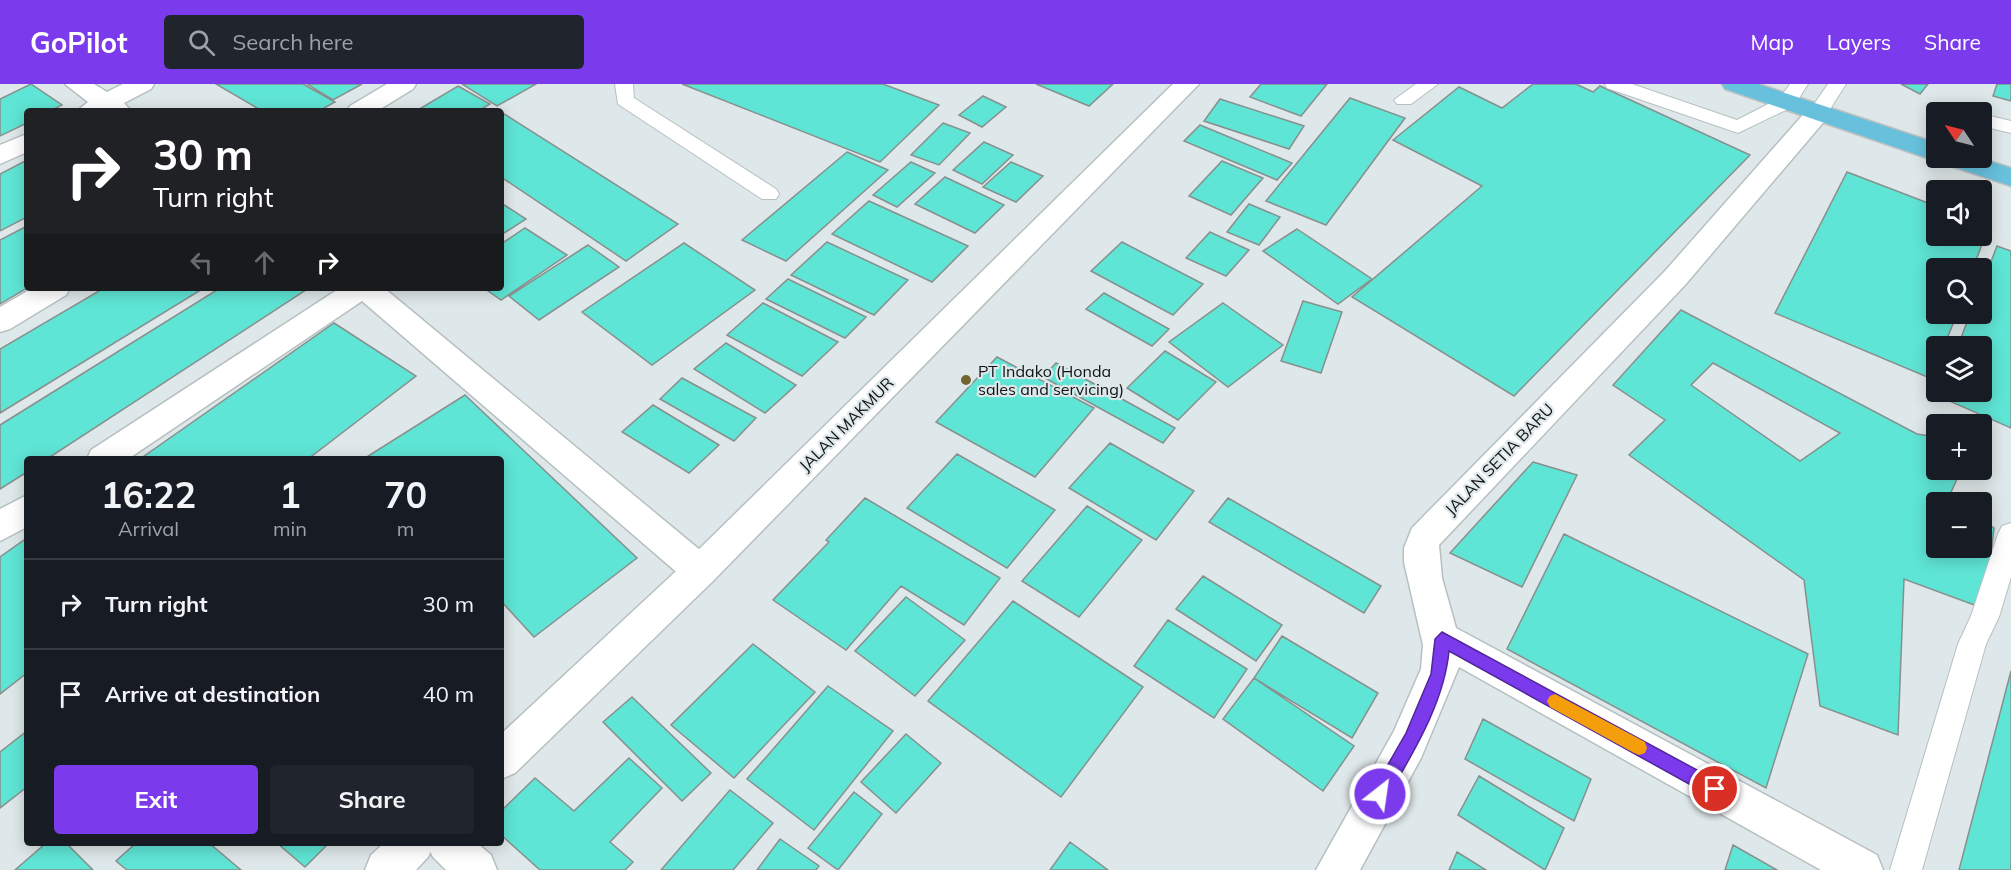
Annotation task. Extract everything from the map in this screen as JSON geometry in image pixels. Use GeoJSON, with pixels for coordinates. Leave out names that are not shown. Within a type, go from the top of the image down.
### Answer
{"type":"FeatureCollection","features":[{"type":"Feature","properties":{"kind":"main road"},"geometry":{"type":"LineString","coordinates":[[1734,84],[1793,93],[1818,112],[1926,149]]}},
{"type":"Feature","properties":{"kind":"main road"},"geometry":{"type":"LineString","coordinates":[[1984,168],[2011,177]]}},
{"type":"Feature","properties":{"kind":"street"},"geometry":{"type":"LineString","coordinates":[[77,84],[105,108],[142,84]]}},
{"type":"Feature","properties":{"kind":"street"},"geometry":{"type":"LineString","coordinates":[[364,108],[404,84]]}},
{"type":"Feature","properties":{"kind":"street","name":"JALAN MAKMUR"},"geometry":{"type":"LineString","coordinates":[[504,757],[700,571],[1187,84]]}},
{"type":"Feature","properties":{"kind":"street","name":"JALAN SETIA BARU"},"geometry":{"type":"LineString","coordinates":[[1337,870],[1412,738],[1439,674],[1442,639],[1422,562],[1421,544],[1424,538],[1675,278],[1818,112]]}},
{"type":"Feature","properties":{"kind":"street"},"geometry":{"type":"LineString","coordinates":[[0,156],[24,144]]}},
{"type":"Feature","properties":{"kind":"street"},"geometry":{"type":"LineString","coordinates":[[0,321],[51,291]]}},
{"type":"Feature","properties":{"kind":"street"},"geometry":{"type":"LineString","coordinates":[[108,456],[358,291]]}},
{"type":"Feature","properties":{"kind":"street"},"geometry":{"type":"LineString","coordinates":[[367,291],[700,571]]}},
{"type":"Feature","properties":{"kind":"street"},"geometry":{"type":"LineString","coordinates":[[0,527],[24,511]]}},
{"type":"Feature","properties":{"kind":"street"},"geometry":{"type":"LineString","coordinates":[[1442,639],[1862,870]]}},
{"type":"Feature","properties":{"kind":"street"},"geometry":{"type":"LineString","coordinates":[[387,870],[411,846]]}},
{"type":"Feature","properties":{"kind":"street"},"geometry":{"type":"LineString","coordinates":[[450,846],[476,870]]}},
{"type":"Feature","properties":{"kind":"lane"},"geometry":{"type":"LineString","coordinates":[[624,84],[625,99],[770,194]]}},
{"type":"Feature","properties":{"kind":"lane"},"geometry":{"type":"LineString","coordinates":[[1404,100],[1429,84]]}},
{"type":"Feature","properties":{"kind":"lane"},"geometry":{"type":"LineString","coordinates":[[1614,84],[1738,127],[1793,93]]}},
{"type":"Feature","properties":{"kind":"lane"},"geometry":{"type":"LineString","coordinates":[[1818,112],[1837,84]]}},
{"type":"Feature","properties":{"kind":"lane"},"geometry":{"type":"LineString","coordinates":[[1992,122],[2011,127]]}},
{"type":"Feature","properties":{"kind":"lane"},"geometry":{"type":"LineString","coordinates":[[1906,870],[1972,644],[1985,617],[2011,534]]}},
{"type":"Feature","properties":{"kind":"building"},"geometry":{"type":"Polygon","coordinates":[[[31,84],[62,105],[56,108],[24,108],[24,124],[0,136],[0,99],[31,84]]]}},
{"type":"Feature","properties":{"kind":"building"},"geometry":{"type":"Polygon","coordinates":[[[216,84],[303,84],[335,102],[324,108],[257,108],[216,84]]]}},
{"type":"Feature","properties":{"kind":"building"},"geometry":{"type":"Polygon","coordinates":[[[307,84],[362,84],[333,100],[307,84]]]}},
{"type":"Feature","properties":{"kind":"building"},"geometry":{"type":"Polygon","coordinates":[[[462,84],[536,84],[497,106],[462,84]]]}},
{"type":"Feature","properties":{"kind":"building"},"geometry":{"type":"Polygon","coordinates":[[[682,84],[883,84],[939,105],[880,162],[682,84]]]}},
{"type":"Feature","properties":{"kind":"building"},"geometry":{"type":"Polygon","coordinates":[[[1036,84],[1113,84],[1089,106],[1036,84]]]}},
{"type":"Feature","properties":{"kind":"building"},"geometry":{"type":"Polygon","coordinates":[[[1261,84],[1327,84],[1301,116],[1250,97],[1261,84]]]}},
{"type":"Feature","properties":{"kind":"building"},"geometry":{"type":"Polygon","coordinates":[[[1533,84],[1576,84],[1593,92],[1600,86],[1750,155],[1514,396],[1352,297],[1482,186],[1393,140],[1459,87],[1502,108],[1533,84]]]}},
{"type":"Feature","properties":{"kind":"building"},"geometry":{"type":"Polygon","coordinates":[[[1901,84],[1928,84],[1920,94],[1901,84]]]}},
{"type":"Feature","properties":{"kind":"building"},"geometry":{"type":"Polygon","coordinates":[[[1997,84],[2011,84],[2011,101],[1993,96],[1997,84]]]}},
{"type":"Feature","properties":{"kind":"building"},"geometry":{"type":"Polygon","coordinates":[[[458,86],[490,104],[483,108],[421,108],[458,86]]]}},
{"type":"Feature","properties":{"kind":"building"},"geometry":{"type":"Polygon","coordinates":[[[983,96],[1006,107],[982,127],[959,115],[983,96]]]}},
{"type":"Feature","properties":{"kind":"building"},"geometry":{"type":"Polygon","coordinates":[[[1350,98],[1405,118],[1326,225],[1266,201],[1350,98]]]}},
{"type":"Feature","properties":{"kind":"building"},"geometry":{"type":"Polygon","coordinates":[[[1220,99],[1304,126],[1289,149],[1204,121],[1220,99]]]}},
{"type":"Feature","properties":{"kind":"building"},"geometry":{"type":"Polygon","coordinates":[[[504,114],[678,224],[626,261],[504,179],[504,114]]]}},
{"type":"Feature","properties":{"kind":"building"},"geometry":{"type":"Polygon","coordinates":[[[943,123],[970,133],[939,165],[911,155],[943,123]]]}},
{"type":"Feature","properties":{"kind":"building"},"geometry":{"type":"Polygon","coordinates":[[[1200,125],[1292,163],[1277,180],[1184,141],[1200,125]]]}},
{"type":"Feature","properties":{"kind":"building"},"geometry":{"type":"Polygon","coordinates":[[[984,142],[1013,155],[982,184],[953,170],[984,142]]]}},
{"type":"Feature","properties":{"kind":"building"},"geometry":{"type":"Polygon","coordinates":[[[847,152],[888,170],[786,261],[742,240],[847,152]]]}},
{"type":"Feature","properties":{"kind":"building"},"geometry":{"type":"Polygon","coordinates":[[[1222,161],[1263,178],[1231,215],[1189,196],[1222,161]]]}},
{"type":"Feature","properties":{"kind":"building"},"geometry":{"type":"Polygon","coordinates":[[[24,162],[24,219],[0,231],[0,174],[24,162]]]}},
{"type":"Feature","properties":{"kind":"building"},"geometry":{"type":"Polygon","coordinates":[[[911,162],[935,173],[897,207],[873,195],[911,162]]]}},
{"type":"Feature","properties":{"kind":"building"},"geometry":{"type":"Polygon","coordinates":[[[1011,162],[1043,176],[1016,202],[983,187],[1011,162]]]}},
{"type":"Feature","properties":{"kind":"building"},"geometry":{"type":"Polygon","coordinates":[[[1847,172],[1926,202],[1926,246],[1981,246],[1977,258],[1926,258],[1926,324],[1953,324],[1948,336],[1926,336],[1926,376],[1775,313],[1847,172]]]}},
{"type":"Feature","properties":{"kind":"building"},"geometry":{"type":"Polygon","coordinates":[[[945,177],[1004,205],[975,233],[915,204],[945,177]]]}},
{"type":"Feature","properties":{"kind":"building"},"geometry":{"type":"Polygon","coordinates":[[[869,201],[968,246],[932,282],[832,234],[869,201]]]}},
{"type":"Feature","properties":{"kind":"building"},"geometry":{"type":"Polygon","coordinates":[[[1249,204],[1280,217],[1259,245],[1227,232],[1249,204]]]}},
{"type":"Feature","properties":{"kind":"building"},"geometry":{"type":"Polygon","coordinates":[[[504,205],[526,219],[504,233],[504,205]]]}},
{"type":"Feature","properties":{"kind":"building"},"geometry":{"type":"Polygon","coordinates":[[[24,228],[24,290],[0,304],[0,240],[24,228]]]}},
{"type":"Feature","properties":{"kind":"building"},"geometry":{"type":"Polygon","coordinates":[[[525,228],[567,255],[501,300],[488,291],[504,291],[504,242],[525,228]]]}},
{"type":"Feature","properties":{"kind":"building"},"geometry":{"type":"Polygon","coordinates":[[[1297,229],[1372,279],[1338,304],[1263,251],[1297,229]]]}},
{"type":"Feature","properties":{"kind":"building"},"geometry":{"type":"Polygon","coordinates":[[[1210,232],[1249,250],[1226,276],[1186,258],[1210,232]]]}},
{"type":"Feature","properties":{"kind":"building"},"geometry":{"type":"Polygon","coordinates":[[[827,242],[908,280],[874,315],[791,275],[827,242]]]}},
{"type":"Feature","properties":{"kind":"building"},"geometry":{"type":"Polygon","coordinates":[[[1122,242],[1203,284],[1173,315],[1091,271],[1122,242]]]}},
{"type":"Feature","properties":{"kind":"building"},"geometry":{"type":"Polygon","coordinates":[[[684,243],[755,290],[652,365],[582,312],[684,243]]]}},
{"type":"Feature","properties":{"kind":"building"},"geometry":{"type":"Polygon","coordinates":[[[588,245],[619,267],[539,320],[509,296],[588,245]]]}},
{"type":"Feature","properties":{"kind":"building"},"geometry":{"type":"Polygon","coordinates":[[[1997,246],[2011,251],[2011,428],[1992,420],[1992,414],[1979,414],[1952,402],[1992,402],[1992,336],[1962,336],[1966,324],[1992,324],[1992,259],[1997,246]]]}},
{"type":"Feature","properties":{"kind":"building"},"geometry":{"type":"Polygon","coordinates":[[[788,279],[866,317],[845,338],[766,299],[788,279]]]}},
{"type":"Feature","properties":{"kind":"building"},"geometry":{"type":"Polygon","coordinates":[[[99,291],[199,291],[0,413],[0,349],[99,291]]]}},
{"type":"Feature","properties":{"kind":"building"},"geometry":{"type":"Polygon","coordinates":[[[215,291],[304,291],[52,456],[24,456],[24,474],[0,489],[0,425],[215,291]]]}},
{"type":"Feature","properties":{"kind":"building"},"geometry":{"type":"Polygon","coordinates":[[[1104,293],[1169,329],[1152,346],[1086,309],[1104,293]]]}},
{"type":"Feature","properties":{"kind":"building"},"geometry":{"type":"Polygon","coordinates":[[[1303,301],[1342,312],[1321,373],[1281,361],[1303,301]]]}},
{"type":"Feature","properties":{"kind":"building"},"geometry":{"type":"Polygon","coordinates":[[[763,303],[838,342],[802,376],[727,335],[763,303]]]}},
{"type":"Feature","properties":{"kind":"building"},"geometry":{"type":"Polygon","coordinates":[[[1223,303],[1283,345],[1228,387],[1169,342],[1223,303]]]}},
{"type":"Feature","properties":{"kind":"building"},"geometry":{"type":"Polygon","coordinates":[[[1681,310],[1917,434],[1926,435],[1926,480],[1957,480],[1951,492],[1926,492],[1926,558],[1991,558],[1985,609],[1904,579],[1898,735],[1820,706],[1804,580],[1629,455],[1665,420],[1613,385],[1681,310]],[[1713,363],[1691,385],[1800,461],[1840,433],[1713,363]]]}},
{"type":"Feature","properties":{"kind":"building"},"geometry":{"type":"Polygon","coordinates":[[[334,323],[416,376],[312,456],[144,456],[334,323]]]}},
{"type":"Feature","properties":{"kind":"building"},"geometry":{"type":"Polygon","coordinates":[[[726,343],[796,385],[765,413],[694,369],[726,343]]]}},
{"type":"Feature","properties":{"kind":"building"},"geometry":{"type":"Polygon","coordinates":[[[1165,351],[1216,382],[1178,420],[1127,388],[1165,351]]]}},
{"type":"Feature","properties":{"kind":"building"},"geometry":{"type":"Polygon","coordinates":[[[997,357],[1094,408],[1035,477],[936,422],[997,357]]]}},
{"type":"Feature","properties":{"kind":"building"},"geometry":{"type":"Polygon","coordinates":[[[1056,363],[1175,428],[1163,443],[1043,377],[1056,363]]]}},
{"type":"Feature","properties":{"kind":"building"},"geometry":{"type":"Polygon","coordinates":[[[682,378],[756,418],[734,441],[660,399],[682,378]]]}},
{"type":"Feature","properties":{"kind":"building"},"geometry":{"type":"Polygon","coordinates":[[[465,395],[637,558],[534,637],[504,604],[504,456],[368,456],[465,395]]]}},
{"type":"Feature","properties":{"kind":"building"},"geometry":{"type":"Polygon","coordinates":[[[653,405],[719,445],[689,473],[622,432],[653,405]]]}},
{"type":"Feature","properties":{"kind":"building"},"geometry":{"type":"Polygon","coordinates":[[[1110,443],[1194,491],[1156,540],[1069,488],[1110,443]]]}},
{"type":"Feature","properties":{"kind":"building"},"geometry":{"type":"Polygon","coordinates":[[[957,454],[1055,510],[1007,568],[907,508],[957,454]]]}},
{"type":"Feature","properties":{"kind":"building"},"geometry":{"type":"Polygon","coordinates":[[[1533,462],[1577,475],[1522,587],[1450,553],[1533,462]]]}},
{"type":"Feature","properties":{"kind":"building"},"geometry":{"type":"Polygon","coordinates":[[[865,498],[1000,578],[964,625],[901,586],[846,650],[773,600],[829,542],[826,540],[865,498]]]}},
{"type":"Feature","properties":{"kind":"building"},"geometry":{"type":"Polygon","coordinates":[[[1228,498],[1381,586],[1364,613],[1209,522],[1228,498]]]}},
{"type":"Feature","properties":{"kind":"building"},"geometry":{"type":"Polygon","coordinates":[[[1087,506],[1142,540],[1079,617],[1022,581],[1087,506]]]}},
{"type":"Feature","properties":{"kind":"building"},"geometry":{"type":"Polygon","coordinates":[[[1564,534],[1808,654],[1766,788],[1507,649],[1564,534]]]}},
{"type":"Feature","properties":{"kind":"building"},"geometry":{"type":"Polygon","coordinates":[[[24,540],[24,675],[0,694],[0,557],[24,540]]]}},
{"type":"Feature","properties":{"kind":"building"},"geometry":{"type":"Polygon","coordinates":[[[1203,576],[1282,625],[1256,661],[1176,609],[1203,576]]]}},
{"type":"Feature","properties":{"kind":"building"},"geometry":{"type":"Polygon","coordinates":[[[906,597],[965,640],[915,696],[855,651],[906,597]]]}},
{"type":"Feature","properties":{"kind":"building"},"geometry":{"type":"Polygon","coordinates":[[[1013,601],[1143,687],[1061,797],[928,701],[1013,601]]]}},
{"type":"Feature","properties":{"kind":"building"},"geometry":{"type":"Polygon","coordinates":[[[1168,620],[1247,669],[1214,718],[1134,666],[1168,620]]]}},
{"type":"Feature","properties":{"kind":"building"},"geometry":{"type":"Polygon","coordinates":[[[1282,636],[1378,693],[1352,738],[1254,678],[1282,636]]]}},
{"type":"Feature","properties":{"kind":"building"},"geometry":{"type":"Polygon","coordinates":[[[753,644],[815,692],[734,778],[671,725],[753,644]]]}},
{"type":"Feature","properties":{"kind":"building"},"geometry":{"type":"Polygon","coordinates":[[[2011,671],[2011,870],[1959,870],[2011,671]]]}},
{"type":"Feature","properties":{"kind":"building"},"geometry":{"type":"Polygon","coordinates":[[[1254,678],[1354,746],[1323,791],[1223,719],[1254,678]]]}},
{"type":"Feature","properties":{"kind":"building"},"geometry":{"type":"Polygon","coordinates":[[[828,686],[893,731],[814,830],[747,779],[828,686]]]}},
{"type":"Feature","properties":{"kind":"building"},"geometry":{"type":"Polygon","coordinates":[[[632,697],[711,773],[682,801],[603,722],[632,697]]]}},
{"type":"Feature","properties":{"kind":"building"},"geometry":{"type":"Polygon","coordinates":[[[1483,719],[1591,779],[1574,821],[1465,759],[1483,719]]]}},
{"type":"Feature","properties":{"kind":"building"},"geometry":{"type":"Polygon","coordinates":[[[24,733],[24,789],[0,808],[0,752],[24,733]]]}},
{"type":"Feature","properties":{"kind":"building"},"geometry":{"type":"Polygon","coordinates":[[[906,734],[941,763],[896,813],[861,782],[906,734]]]}},
{"type":"Feature","properties":{"kind":"building"},"geometry":{"type":"Polygon","coordinates":[[[629,758],[662,788],[610,842],[633,862],[625,870],[540,870],[504,838],[504,808],[535,778],[574,811],[629,758]]]}},
{"type":"Feature","properties":{"kind":"building"},"geometry":{"type":"Polygon","coordinates":[[[1479,776],[1564,828],[1545,870],[1458,815],[1479,776]]]}},
{"type":"Feature","properties":{"kind":"building"},"geometry":{"type":"Polygon","coordinates":[[[730,790],[773,823],[733,870],[661,870],[730,790]]]}},
{"type":"Feature","properties":{"kind":"building"},"geometry":{"type":"Polygon","coordinates":[[[854,792],[882,814],[838,870],[808,848],[854,792]]]}},
{"type":"Feature","properties":{"kind":"building"},"geometry":{"type":"Polygon","coordinates":[[[780,839],[819,866],[816,870],[757,870],[780,839]]]}},
{"type":"Feature","properties":{"kind":"building"},"geometry":{"type":"Polygon","coordinates":[[[1070,842],[1108,870],[1050,870],[1070,842]]]}},
{"type":"Feature","properties":{"kind":"building"},"geometry":{"type":"Polygon","coordinates":[[[1733,845],[1777,870],[1725,870],[1733,845]]]}},
{"type":"Feature","properties":{"kind":"building"},"geometry":{"type":"Polygon","coordinates":[[[43,846],[69,846],[93,870],[15,870],[43,846]]]}},
{"type":"Feature","properties":{"kind":"building"},"geometry":{"type":"Polygon","coordinates":[[[133,846],[213,846],[241,870],[127,870],[116,861],[133,846]]]}},
{"type":"Feature","properties":{"kind":"building"},"geometry":{"type":"Polygon","coordinates":[[[280,846],[326,846],[305,867],[280,846]]]}},
{"type":"Feature","properties":{"kind":"building"},"geometry":{"type":"Polygon","coordinates":[[[1457,852],[1486,870],[1449,870],[1457,852]]]}},
{"type":"Feature","properties":{"kind":"slow traffic"},"geometry":{"type":"LineString","coordinates":[[1555,701],[1639,748]]}},
{"type":"Feature","properties":{"kind":"place","name":"PT Indako (Honda sales and servicing)"},"geometry":{"type":"Point","coordinates":[966,380]}},
{"type":"Feature","properties":{"kind":"route"},"geometry":{"type":"LineString","coordinates":[[1380,794],[1412,738],[1439,674],[1442,639],[1715,789]]}}]}
